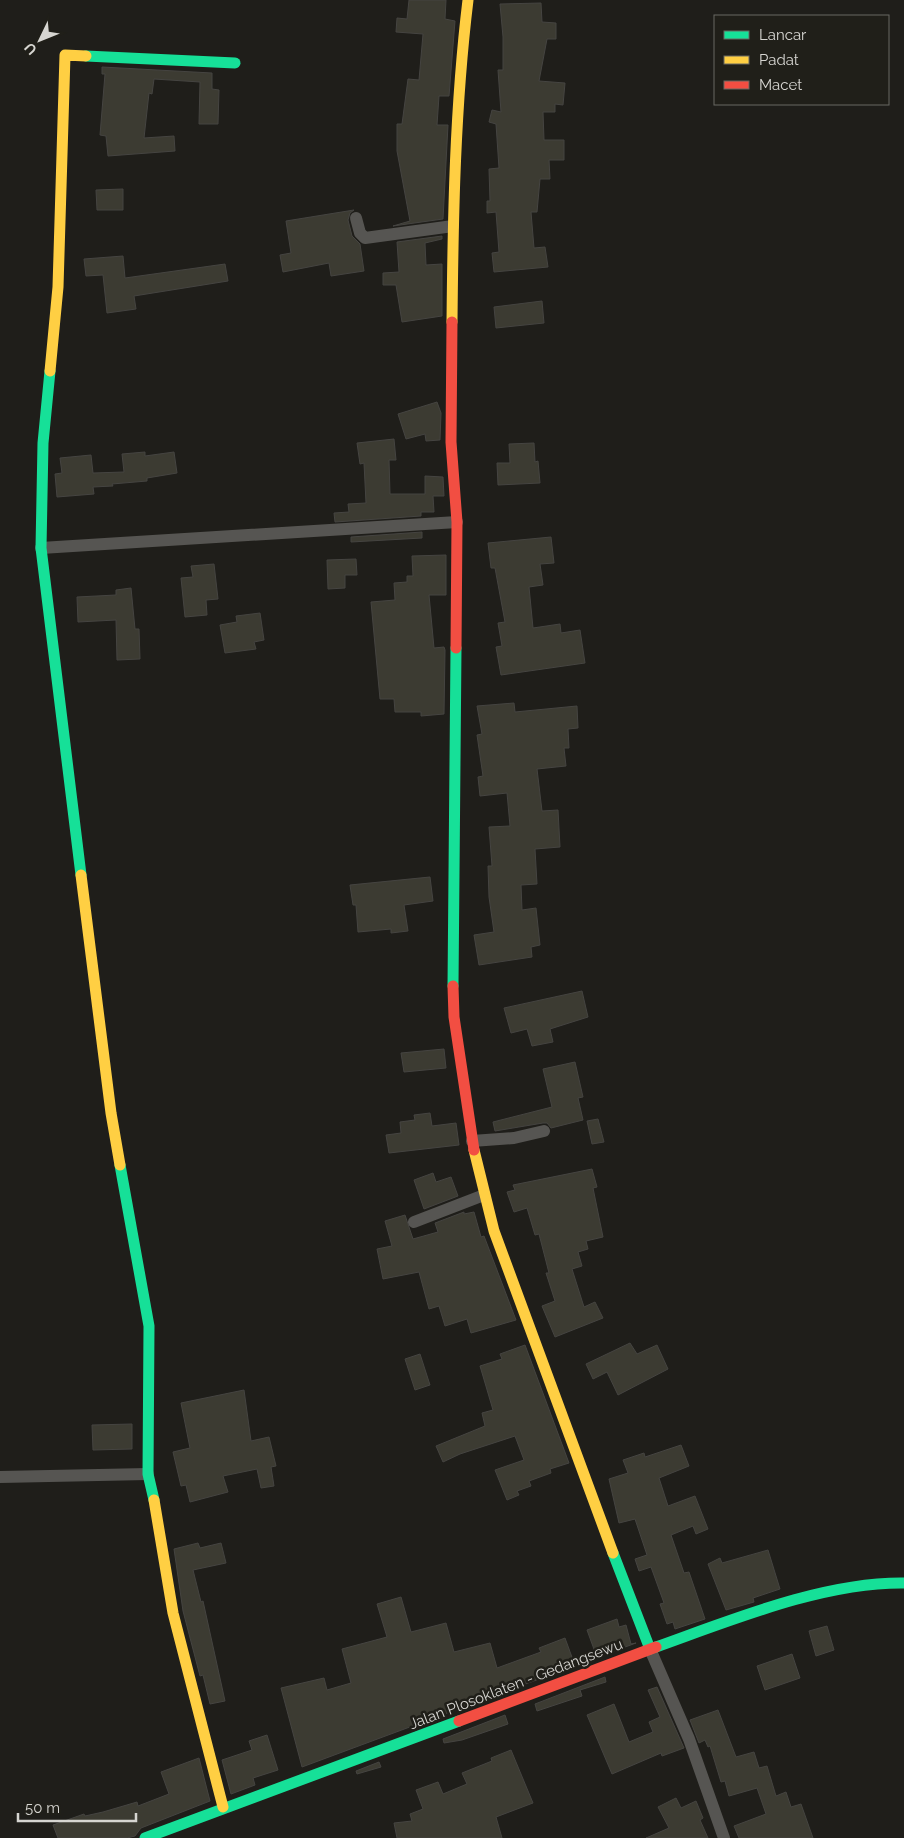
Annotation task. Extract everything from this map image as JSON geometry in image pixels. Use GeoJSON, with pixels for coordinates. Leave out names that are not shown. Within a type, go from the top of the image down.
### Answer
{"type":"FeatureCollection","features":[{"type":"Feature","properties":{"kind":"street"},"geometry":{"type":"LineString","coordinates":[[468,0],[462,41],[453,226],[452,442],[457,522],[452,955],[454,1017],[472,1141],[494,1231],[650,1649],[689,1739],[724,1838]]}},
{"type":"Feature","properties":{"kind":"street"},"geometry":{"type":"LineString","coordinates":[[223,1807],[173,1613],[160,1528],[148,1474],[149,1326],[111,1113],[41,548],[42,443],[58,287],[65,56],[235,63]]}},
{"type":"Feature","properties":{"kind":"street"},"geometry":{"type":"LineString","coordinates":[[356,218],[360,233],[365,238],[453,226]]}},
{"type":"Feature","properties":{"kind":"street"},"geometry":{"type":"LineString","coordinates":[[41,548],[457,522]]}},
{"type":"Feature","properties":{"kind":"street"},"geometry":{"type":"LineString","coordinates":[[472,1141],[514,1138],[544,1131]]}},
{"type":"Feature","properties":{"kind":"street"},"geometry":{"type":"LineString","coordinates":[[414,1222],[484,1195]]}},
{"type":"Feature","properties":{"kind":"street"},"geometry":{"type":"LineString","coordinates":[[0,1477],[148,1474]]}},
{"type":"Feature","properties":{"kind":"street","name":"Jalan Plosoklaten - Gedangsewu"},"geometry":{"type":"LineString","coordinates":[[145,1838],[223,1807],[425,1734],[650,1649],[811,1595],[854,1586],[900,1583]]}},
{"type":"Feature","properties":{"kind":"building"},"geometry":{"type":"Polygon","coordinates":[[[409,0],[446,0],[445,19],[455,21],[449,96],[439,96],[437,125],[448,125],[443,219],[393,226],[410,221],[397,151],[397,124],[402,124],[408,79],[419,80],[423,34],[396,32],[397,18],[407,19],[409,0]]]}},
{"type":"Feature","properties":{"kind":"building"},"geometry":{"type":"Polygon","coordinates":[[[541,3],[542,22],[556,23],[556,39],[547,39],[539,81],[565,83],[563,105],[555,104],[555,112],[543,112],[544,140],[564,140],[564,160],[549,160],[550,179],[540,179],[537,212],[531,212],[534,248],[545,247],[548,267],[494,272],[492,253],[499,252],[496,212],[487,213],[487,201],[490,201],[489,169],[499,168],[496,124],[489,122],[492,110],[501,112],[498,70],[503,70],[503,37],[500,4],[541,3]]]}},
{"type":"Feature","properties":{"kind":"building"},"geometry":{"type":"Polygon","coordinates":[[[102,67],[212,73],[212,89],[219,90],[218,124],[199,124],[200,82],[154,79],[152,94],[149,93],[144,138],[174,136],[175,151],[108,156],[106,136],[100,135],[105,74],[102,74],[102,67]]]}},
{"type":"Feature","properties":{"kind":"building"},"geometry":{"type":"Polygon","coordinates":[[[123,189],[123,210],[97,210],[96,190],[123,189]]]}},
{"type":"Feature","properties":{"kind":"building"},"geometry":{"type":"Polygon","coordinates":[[[354,210],[350,213],[348,220],[352,236],[360,244],[364,271],[331,276],[329,263],[283,272],[280,255],[291,253],[286,221],[354,210]]]}},
{"type":"Feature","properties":{"kind":"building"},"geometry":{"type":"Polygon","coordinates":[[[442,236],[442,239],[425,243],[426,265],[442,264],[442,316],[402,322],[396,285],[383,285],[383,273],[399,272],[397,242],[442,236]]]}},
{"type":"Feature","properties":{"kind":"building"},"geometry":{"type":"Polygon","coordinates":[[[123,256],[125,278],[225,264],[228,281],[134,296],[136,309],[107,313],[103,275],[86,276],[84,259],[123,256]]]}},
{"type":"Feature","properties":{"kind":"building"},"geometry":{"type":"Polygon","coordinates":[[[542,301],[544,323],[496,328],[494,307],[542,301]]]}},
{"type":"Feature","properties":{"kind":"building"},"geometry":{"type":"Polygon","coordinates":[[[437,402],[441,413],[440,440],[426,441],[425,434],[406,439],[398,414],[437,402]]]}},
{"type":"Feature","properties":{"kind":"building"},"geometry":{"type":"Polygon","coordinates":[[[394,439],[396,460],[389,460],[390,494],[425,494],[425,476],[443,477],[444,496],[433,496],[434,512],[421,512],[421,516],[335,522],[334,513],[349,512],[348,504],[366,503],[364,463],[360,464],[357,443],[394,439]]]}},
{"type":"Feature","properties":{"kind":"building"},"geometry":{"type":"Polygon","coordinates":[[[534,443],[535,462],[538,461],[540,483],[498,485],[497,463],[510,463],[509,444],[534,443]]]}},
{"type":"Feature","properties":{"kind":"building"},"geometry":{"type":"Polygon","coordinates":[[[145,452],[145,456],[174,452],[177,473],[147,478],[147,481],[93,487],[94,494],[57,497],[55,474],[62,473],[60,458],[91,455],[93,473],[124,472],[122,454],[145,452]]]}},
{"type":"Feature","properties":{"kind":"building"},"geometry":{"type":"Polygon","coordinates":[[[422,532],[422,538],[351,542],[351,537],[422,532]]]}},
{"type":"Feature","properties":{"kind":"building"},"geometry":{"type":"Polygon","coordinates":[[[551,537],[554,563],[540,564],[543,585],[529,587],[533,628],[560,624],[561,633],[580,630],[585,663],[501,675],[496,647],[502,646],[498,623],[505,622],[495,568],[491,568],[488,543],[551,537]]]}},
{"type":"Feature","properties":{"kind":"building"},"geometry":{"type":"Polygon","coordinates":[[[446,555],[446,595],[429,595],[434,648],[444,647],[445,650],[444,714],[421,716],[421,712],[395,712],[394,699],[380,699],[371,602],[395,600],[394,583],[407,582],[407,576],[413,576],[412,556],[446,555]]]}},
{"type":"Feature","properties":{"kind":"building"},"geometry":{"type":"Polygon","coordinates":[[[356,559],[357,575],[345,575],[345,588],[328,589],[327,560],[356,559]]]}},
{"type":"Feature","properties":{"kind":"building"},"geometry":{"type":"Polygon","coordinates":[[[214,564],[218,599],[206,600],[207,615],[185,617],[181,578],[193,577],[191,566],[214,564]]]}},
{"type":"Feature","properties":{"kind":"building"},"geometry":{"type":"Polygon","coordinates":[[[131,588],[135,629],[139,629],[140,659],[117,660],[116,620],[78,622],[77,597],[116,595],[116,590],[131,588]]]}},
{"type":"Feature","properties":{"kind":"building"},"geometry":{"type":"Polygon","coordinates":[[[260,613],[264,640],[254,642],[256,649],[225,653],[220,625],[237,622],[236,616],[260,613]]]}},
{"type":"Feature","properties":{"kind":"building"},"geometry":{"type":"Polygon","coordinates":[[[514,703],[515,712],[577,706],[578,728],[568,729],[569,748],[564,748],[566,766],[537,769],[542,811],[558,810],[560,847],[535,849],[537,884],[521,885],[522,910],[536,908],[540,945],[531,947],[532,957],[479,965],[474,935],[494,932],[489,897],[488,866],[492,866],[489,827],[510,826],[507,793],[480,796],[478,777],[483,776],[477,735],[482,734],[477,706],[514,703]]]}},
{"type":"Feature","properties":{"kind":"building"},"geometry":{"type":"Polygon","coordinates":[[[430,877],[433,901],[404,905],[408,931],[391,933],[391,929],[358,932],[356,905],[353,905],[350,885],[430,877]]]}},
{"type":"Feature","properties":{"kind":"building"},"geometry":{"type":"Polygon","coordinates":[[[582,991],[588,1017],[550,1029],[553,1042],[532,1046],[527,1029],[511,1033],[504,1008],[582,991]]]}},
{"type":"Feature","properties":{"kind":"building"},"geometry":{"type":"Polygon","coordinates":[[[444,1049],[446,1068],[404,1072],[401,1053],[444,1049]]]}},
{"type":"Feature","properties":{"kind":"building"},"geometry":{"type":"Polygon","coordinates":[[[575,1062],[583,1097],[578,1098],[583,1120],[551,1128],[547,1123],[543,1123],[495,1131],[493,1122],[552,1107],[543,1069],[575,1062]]]}},
{"type":"Feature","properties":{"kind":"building"},"geometry":{"type":"Polygon","coordinates":[[[430,1113],[432,1126],[456,1123],[459,1145],[389,1153],[386,1135],[401,1133],[400,1122],[415,1120],[414,1115],[430,1113]]]}},
{"type":"Feature","properties":{"kind":"building"},"geometry":{"type":"Polygon","coordinates":[[[598,1119],[604,1142],[592,1144],[587,1121],[598,1119]]]}},
{"type":"Feature","properties":{"kind":"building"},"geometry":{"type":"Polygon","coordinates":[[[592,1169],[597,1187],[593,1188],[603,1237],[586,1241],[588,1249],[578,1252],[582,1266],[572,1269],[584,1307],[595,1302],[603,1318],[555,1337],[542,1306],[555,1301],[546,1273],[549,1273],[539,1234],[535,1235],[527,1208],[514,1212],[507,1192],[515,1190],[513,1185],[592,1169]]]}},
{"type":"Feature","properties":{"kind":"building"},"geometry":{"type":"Polygon","coordinates":[[[433,1173],[436,1182],[451,1177],[458,1196],[424,1209],[414,1180],[433,1173]]]}},
{"type":"Feature","properties":{"kind":"building"},"geometry":{"type":"Polygon","coordinates":[[[464,1212],[464,1214],[474,1212],[481,1237],[484,1236],[516,1320],[471,1333],[467,1319],[445,1326],[439,1306],[429,1309],[419,1272],[383,1279],[377,1249],[392,1246],[385,1221],[405,1215],[413,1239],[438,1232],[435,1223],[464,1212]]]}},
{"type":"Feature","properties":{"kind":"building"},"geometry":{"type":"Polygon","coordinates":[[[630,1343],[637,1354],[657,1345],[668,1369],[618,1395],[607,1372],[593,1379],[586,1364],[630,1343]]]}},
{"type":"Feature","properties":{"kind":"building"},"geometry":{"type":"Polygon","coordinates":[[[525,1345],[569,1463],[550,1469],[551,1473],[529,1481],[531,1486],[517,1491],[519,1495],[507,1500],[495,1470],[524,1460],[515,1436],[460,1454],[443,1462],[436,1446],[485,1426],[482,1413],[493,1410],[480,1366],[502,1359],[500,1354],[525,1345]]]}},
{"type":"Feature","properties":{"kind":"building"},"geometry":{"type":"Polygon","coordinates":[[[420,1354],[430,1385],[415,1390],[405,1359],[420,1354]]]}},
{"type":"Feature","properties":{"kind":"building"},"geometry":{"type":"Polygon","coordinates":[[[244,1390],[251,1441],[269,1437],[276,1466],[271,1467],[274,1486],[261,1488],[257,1469],[223,1476],[228,1492],[190,1502],[186,1485],[181,1486],[173,1452],[190,1448],[181,1403],[244,1390]]]}},
{"type":"Feature","properties":{"kind":"building"},"geometry":{"type":"Polygon","coordinates":[[[132,1424],[132,1449],[93,1450],[92,1425],[132,1424]]]}},
{"type":"Feature","properties":{"kind":"building"},"geometry":{"type":"Polygon","coordinates":[[[681,1445],[689,1466],[659,1478],[668,1506],[695,1496],[708,1529],[696,1534],[693,1526],[671,1535],[684,1573],[689,1572],[705,1619],[675,1629],[673,1622],[667,1624],[660,1604],[664,1603],[651,1567],[639,1571],[635,1559],[647,1555],[635,1519],[619,1523],[609,1479],[628,1473],[623,1460],[644,1453],[645,1457],[681,1445]]]}},
{"type":"Feature","properties":{"kind":"building"},"geometry":{"type":"Polygon","coordinates":[[[198,1543],[200,1548],[221,1543],[226,1563],[193,1570],[201,1602],[203,1601],[225,1701],[210,1704],[203,1675],[200,1676],[183,1611],[174,1549],[198,1543]]]}},
{"type":"Feature","properties":{"kind":"building"},"geometry":{"type":"Polygon","coordinates":[[[768,1550],[780,1589],[753,1598],[754,1602],[726,1610],[708,1564],[720,1558],[722,1563],[768,1550]]]}},
{"type":"Feature","properties":{"kind":"building"},"geometry":{"type":"Polygon","coordinates":[[[401,1597],[411,1632],[446,1623],[454,1652],[490,1643],[497,1668],[541,1652],[539,1648],[565,1638],[573,1660],[595,1652],[587,1630],[617,1619],[619,1627],[626,1625],[631,1644],[636,1643],[302,1767],[281,1688],[324,1678],[327,1690],[351,1683],[342,1649],[387,1637],[377,1604],[401,1597]]]}},
{"type":"Feature","properties":{"kind":"building"},"geometry":{"type":"Polygon","coordinates":[[[827,1626],[834,1650],[816,1656],[809,1631],[827,1626]]]}},
{"type":"Feature","properties":{"kind":"building"},"geometry":{"type":"Polygon","coordinates":[[[792,1654],[800,1678],[765,1690],[757,1666],[792,1654]]]}},
{"type":"Feature","properties":{"kind":"building"},"geometry":{"type":"Polygon","coordinates":[[[605,1677],[606,1682],[580,1690],[582,1696],[537,1711],[535,1704],[605,1677]]]}},
{"type":"Feature","properties":{"kind":"building"},"geometry":{"type":"Polygon","coordinates":[[[657,1687],[684,1748],[662,1756],[661,1753],[612,1774],[587,1715],[614,1704],[629,1742],[653,1732],[649,1722],[660,1717],[648,1690],[657,1687]]]}},
{"type":"Feature","properties":{"kind":"building"},"geometry":{"type":"Polygon","coordinates":[[[718,1710],[736,1757],[754,1752],[759,1768],[767,1766],[776,1796],[786,1792],[791,1807],[801,1804],[813,1838],[739,1838],[734,1826],[766,1814],[757,1788],[729,1796],[725,1781],[721,1782],[710,1746],[708,1747],[705,1740],[699,1743],[690,1720],[718,1710]]]}},
{"type":"Feature","properties":{"kind":"building"},"geometry":{"type":"Polygon","coordinates":[[[505,1715],[508,1724],[462,1740],[444,1743],[443,1739],[505,1715]]]}},
{"type":"Feature","properties":{"kind":"building"},"geometry":{"type":"Polygon","coordinates":[[[267,1735],[278,1770],[253,1778],[255,1785],[231,1794],[222,1760],[252,1750],[249,1741],[267,1735]]]}},
{"type":"Feature","properties":{"kind":"building"},"geometry":{"type":"Polygon","coordinates":[[[511,1750],[533,1803],[496,1817],[502,1838],[397,1838],[394,1823],[412,1821],[410,1814],[423,1809],[416,1790],[438,1782],[443,1794],[467,1784],[462,1773],[492,1761],[491,1758],[511,1750]]]}},
{"type":"Feature","properties":{"kind":"building"},"geometry":{"type":"Polygon","coordinates":[[[199,1758],[210,1801],[141,1828],[135,1836],[127,1838],[58,1838],[53,1825],[84,1814],[85,1816],[103,1812],[137,1802],[138,1806],[169,1794],[161,1772],[199,1758]]]}},
{"type":"Feature","properties":{"kind":"building"},"geometry":{"type":"Polygon","coordinates":[[[379,1762],[381,1767],[357,1774],[356,1771],[379,1762]]]}},
{"type":"Feature","properties":{"kind":"building"},"geometry":{"type":"Polygon","coordinates":[[[676,1798],[681,1808],[696,1801],[703,1818],[700,1820],[708,1838],[646,1838],[669,1828],[658,1807],[676,1798]]]}},
{"type":"Feature","properties":{"kind":"traffic: fast"},"geometry":{"type":"LineString","coordinates":[[86,56],[235,63]]}},
{"type":"Feature","properties":{"kind":"traffic: fast"},"geometry":{"type":"LineString","coordinates":[[50,371],[43,443],[41,548],[81,875]]}},
{"type":"Feature","properties":{"kind":"traffic: fast"},"geometry":{"type":"LineString","coordinates":[[453,986],[456,648]]}},
{"type":"Feature","properties":{"kind":"traffic: fast"},"geometry":{"type":"LineString","coordinates":[[120,1165],[149,1326],[148,1474],[154,1500]]}},
{"type":"Feature","properties":{"kind":"traffic: fast"},"geometry":{"type":"LineString","coordinates":[[613,1553],[650,1649]]}},
{"type":"Feature","properties":{"kind":"traffic: fast"},"geometry":{"type":"LineString","coordinates":[[656,1647],[778,1604],[842,1589],[873,1584],[904,1583]]}},
{"type":"Feature","properties":{"kind":"traffic: fast"},"geometry":{"type":"LineString","coordinates":[[145,1838],[459,1721]]}},
{"type":"Feature","properties":{"kind":"traffic: slow"},"geometry":{"type":"LineString","coordinates":[[452,322],[457,121],[468,0]]}},
{"type":"Feature","properties":{"kind":"traffic: slow"},"geometry":{"type":"LineString","coordinates":[[50,371],[58,287],[65,55],[86,56]]}},
{"type":"Feature","properties":{"kind":"traffic: slow"},"geometry":{"type":"LineString","coordinates":[[81,875],[111,1113],[120,1165]]}},
{"type":"Feature","properties":{"kind":"traffic: slow"},"geometry":{"type":"LineString","coordinates":[[474,1150],[494,1231],[613,1553]]}},
{"type":"Feature","properties":{"kind":"traffic: slow"},"geometry":{"type":"LineString","coordinates":[[154,1500],[173,1613],[223,1807]]}},
{"type":"Feature","properties":{"kind":"traffic: jam"},"geometry":{"type":"LineString","coordinates":[[452,322],[451,442],[457,522],[456,648]]}},
{"type":"Feature","properties":{"kind":"traffic: jam"},"geometry":{"type":"LineString","coordinates":[[453,986],[454,1017],[474,1150]]}},
{"type":"Feature","properties":{"kind":"traffic: jam"},"geometry":{"type":"LineString","coordinates":[[459,1721],[656,1647]]}}]}
